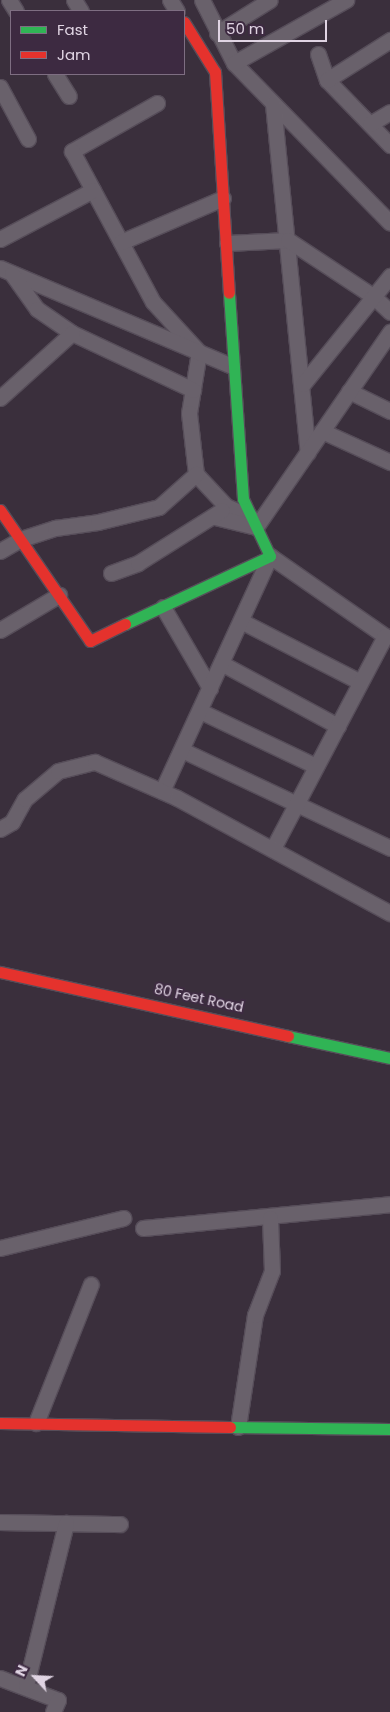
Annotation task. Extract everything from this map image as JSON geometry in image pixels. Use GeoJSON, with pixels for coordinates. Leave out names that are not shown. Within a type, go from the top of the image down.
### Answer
{"type":"FeatureCollection","features":[{"type":"Feature","properties":{"kind":"street"},"geometry":{"type":"LineString","coordinates":[[217,33],[270,0]]}},
{"type":"Feature","properties":{"kind":"street"},"geometry":{"type":"LineString","coordinates":[[234,63],[346,0]]}},
{"type":"Feature","properties":{"kind":"street"},"geometry":{"type":"LineString","coordinates":[[205,2],[217,33],[234,63],[390,223]]}},
{"type":"Feature","properties":{"kind":"street"},"geometry":{"type":"LineString","coordinates":[[185,24],[215,72],[232,366],[243,499],[270,556],[388,638],[360,682],[273,848]]}},
{"type":"Feature","properties":{"kind":"street"},"geometry":{"type":"LineString","coordinates":[[327,80],[390,40]]}},
{"type":"Feature","properties":{"kind":"street"},"geometry":{"type":"LineString","coordinates":[[318,54],[327,80],[390,145]]}},
{"type":"Feature","properties":{"kind":"street"},"geometry":{"type":"LineString","coordinates":[[56,75],[70,96]]}},
{"type":"Feature","properties":{"kind":"street"},"geometry":{"type":"LineString","coordinates":[[0,87],[28,139]]}},
{"type":"Feature","properties":{"kind":"street"},"geometry":{"type":"LineString","coordinates":[[157,103],[72,151],[153,302],[199,352]]}},
{"type":"Feature","properties":{"kind":"street"},"geometry":{"type":"LineString","coordinates":[[273,104],[303,384],[308,452]]}},
{"type":"Feature","properties":{"kind":"street"},"geometry":{"type":"LineString","coordinates":[[370,124],[390,112]]}},
{"type":"Feature","properties":{"kind":"street"},"geometry":{"type":"LineString","coordinates":[[0,239],[93,190]]}},
{"type":"Feature","properties":{"kind":"street"},"geometry":{"type":"LineString","coordinates":[[121,242],[223,198]]}},
{"type":"Feature","properties":{"kind":"street"},"geometry":{"type":"LineString","coordinates":[[226,244],[288,240],[374,297],[390,312]]}},
{"type":"Feature","properties":{"kind":"street"},"geometry":{"type":"LineString","coordinates":[[5,271],[232,366]]}},
{"type":"Feature","properties":{"kind":"street"},"geometry":{"type":"LineString","coordinates":[[5,271],[37,309],[72,332],[193,390]]}},
{"type":"Feature","properties":{"kind":"street"},"geometry":{"type":"LineString","coordinates":[[303,384],[390,276]]}},
{"type":"Feature","properties":{"kind":"street"},"geometry":{"type":"LineString","coordinates":[[0,398],[72,332]]}},
{"type":"Feature","properties":{"kind":"street"},"geometry":{"type":"LineString","coordinates":[[254,522],[308,452],[390,332]]}},
{"type":"Feature","properties":{"kind":"street"},"geometry":{"type":"LineString","coordinates":[[199,352],[189,413],[196,474],[226,506],[254,522]]}},
{"type":"Feature","properties":{"kind":"street"},"geometry":{"type":"LineString","coordinates":[[349,391],[390,411]]}},
{"type":"Feature","properties":{"kind":"street"},"geometry":{"type":"LineString","coordinates":[[322,432],[390,462]]}},
{"type":"Feature","properties":{"kind":"street"},"geometry":{"type":"LineString","coordinates":[[0,551],[21,539],[55,528],[98,522],[158,507],[196,474]]}},
{"type":"Feature","properties":{"kind":"street"},"geometry":{"type":"LineString","coordinates":[[111,573],[138,563],[215,516],[226,506]]}},
{"type":"Feature","properties":{"kind":"street"},"geometry":{"type":"LineString","coordinates":[[0,510],[90,641],[270,556]]}},
{"type":"Feature","properties":{"kind":"street"},"geometry":{"type":"LineString","coordinates":[[215,516],[254,522]]}},
{"type":"Feature","properties":{"kind":"street"},"geometry":{"type":"LineString","coordinates":[[162,791],[270,556]]}},
{"type":"Feature","properties":{"kind":"street"},"geometry":{"type":"LineString","coordinates":[[0,630],[59,595]]}},
{"type":"Feature","properties":{"kind":"street"},"geometry":{"type":"LineString","coordinates":[[163,607],[210,688]]}},
{"type":"Feature","properties":{"kind":"street"},"geometry":{"type":"LineString","coordinates":[[241,620],[360,682]]}},
{"type":"Feature","properties":{"kind":"street"},"geometry":{"type":"LineString","coordinates":[[222,663],[338,726]]}},
{"type":"Feature","properties":{"kind":"street"},"geometry":{"type":"LineString","coordinates":[[200,711],[316,766]]}},
{"type":"Feature","properties":{"kind":"street"},"geometry":{"type":"LineString","coordinates":[[182,750],[390,848]]}},
{"type":"Feature","properties":{"kind":"street"},"geometry":{"type":"LineString","coordinates":[[0,829],[12,822],[25,799],[58,772],[95,762],[162,791],[273,848],[390,913]]}},
{"type":"Feature","properties":{"kind":"street","name":"80 Feet Road"},"geometry":{"type":"LineString","coordinates":[[0,972],[202,1014],[390,1058]]}},
{"type":"Feature","properties":{"kind":"street"},"geometry":{"type":"LineString","coordinates":[[143,1228],[270,1218],[390,1204]]}},
{"type":"Feature","properties":{"kind":"street"},"geometry":{"type":"LineString","coordinates":[[0,1248],[123,1218]]}},
{"type":"Feature","properties":{"kind":"street"},"geometry":{"type":"LineString","coordinates":[[238,1427],[255,1315],[272,1270],[270,1218]]}},
{"type":"Feature","properties":{"kind":"street"},"geometry":{"type":"LineString","coordinates":[[36,1423],[91,1284]]}},
{"type":"Feature","properties":{"kind":"street"},"geometry":{"type":"LineString","coordinates":[[0,1423],[390,1430]]}},
{"type":"Feature","properties":{"kind":"street"},"geometry":{"type":"LineString","coordinates":[[0,1522],[120,1524]]}},
{"type":"Feature","properties":{"kind":"street"},"geometry":{"type":"LineString","coordinates":[[26,1685],[66,1523]]}},
{"type":"Feature","properties":{"kind":"street"},"geometry":{"type":"LineString","coordinates":[[0,1678],[26,1685],[58,1700],[54,1712]]}},
{"type":"Feature","properties":{"kind":"traffic: fast"},"geometry":{"type":"LineString","coordinates":[[125,624],[270,556],[243,499],[229,293]]}},
{"type":"Feature","properties":{"kind":"traffic: fast"},"geometry":{"type":"LineString","coordinates":[[288,1036],[390,1058]]}},
{"type":"Feature","properties":{"kind":"traffic: fast"},"geometry":{"type":"LineString","coordinates":[[230,1427],[390,1429]]}},
{"type":"Feature","properties":{"kind":"traffic: jam"},"geometry":{"type":"LineString","coordinates":[[185,24],[215,72],[229,293]]}},
{"type":"Feature","properties":{"kind":"traffic: jam"},"geometry":{"type":"LineString","coordinates":[[0,510],[90,641],[125,624]]}},
{"type":"Feature","properties":{"kind":"traffic: jam"},"geometry":{"type":"LineString","coordinates":[[0,972],[288,1036]]}},
{"type":"Feature","properties":{"kind":"traffic: jam"},"geometry":{"type":"LineString","coordinates":[[0,1423],[230,1427]]}}]}
